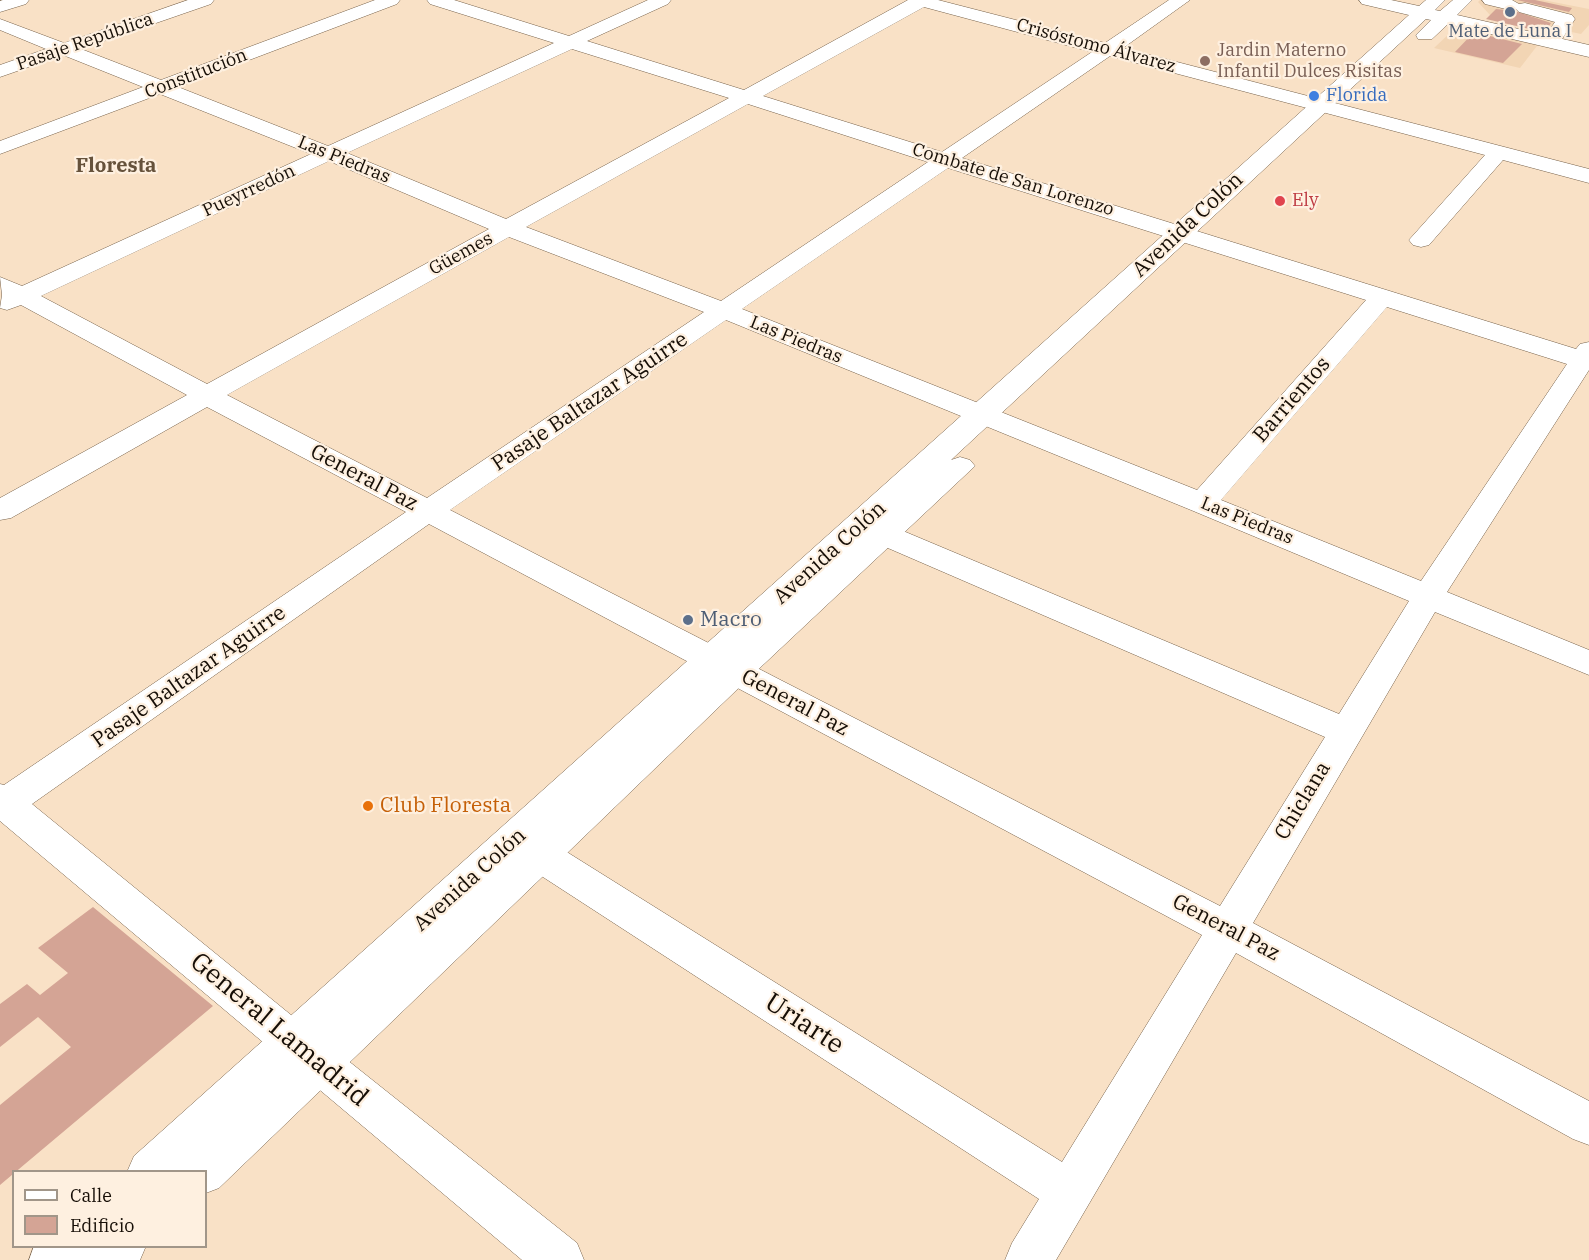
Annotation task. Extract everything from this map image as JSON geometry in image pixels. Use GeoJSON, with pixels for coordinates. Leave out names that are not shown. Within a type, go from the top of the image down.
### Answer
{"type":"FeatureCollection","features":[{"type":"Feature","properties":{"kind":"street"},"geometry":{"type":"LineString","coordinates":[[0,7],[20,0]]}},
{"type":"Feature","properties":{"kind":"street","name":"Pasaje República"},"geometry":{"type":"LineString","coordinates":[[0,71],[205,0]]}},
{"type":"Feature","properties":{"kind":"street","name":"Constitución"},"geometry":{"type":"LineString","coordinates":[[0,148],[391,0]]}},
{"type":"Feature","properties":{"kind":"street","name":"Combate de San Lorenzo"},"geometry":{"type":"LineString","coordinates":[[436,0],[1382,297],[1587,358]]}},
{"type":"Feature","properties":{"kind":"street","name":"Pueyrredón"},"geometry":{"type":"LineString","coordinates":[[7,295],[330,154],[662,0]]}},
{"type":"Feature","properties":{"kind":"street","name":"Crisóstomo Álvarez"},"geometry":{"type":"LineString","coordinates":[[921,0],[1589,176]]}},
{"type":"Feature","properties":{"kind":"street","name":"Güemes"},"geometry":{"type":"LineString","coordinates":[[0,511],[921,0]]}},
{"type":"Feature","properties":{"kind":"street","name":"Pasaje Baltazar Aguirre"},"geometry":{"type":"LineString","coordinates":[[2,803],[1181,0]]}},
{"type":"Feature","properties":{"kind":"street"},"geometry":{"type":"LineString","coordinates":[[1399,0],[1453,10],[1499,27],[1589,51]]}},
{"type":"Feature","properties":{"kind":"street"},"geometry":{"type":"LineString","coordinates":[[1468,0],[1499,27]]}},
{"type":"Feature","properties":{"kind":"street"},"geometry":{"type":"LineString","coordinates":[[1491,0],[1566,19],[1555,35]]}},
{"type":"Feature","properties":{"kind":"street"},"geometry":{"type":"LineString","coordinates":[[1373,1],[1429,6]]}},
{"type":"Feature","properties":{"kind":"street"},"geometry":{"type":"LineString","coordinates":[[1373,1],[1401,13],[1403,22],[1399,32]]}},
{"type":"Feature","properties":{"kind":"street","name":"Avenida Colón"},"geometry":{"type":"LineString","coordinates":[[205,1170],[305,1053],[1192,236],[1319,104],[1429,6]]}},
{"type":"Feature","properties":{"kind":"street"},"geometry":{"type":"LineString","coordinates":[[1377,80],[1453,10]]}},
{"type":"Feature","properties":{"kind":"street","name":"Las Piedras"},"geometry":{"type":"LineString","coordinates":[[0,24],[330,154],[507,228],[725,311],[993,421],[1203,503],[1589,663]]}},
{"type":"Feature","properties":{"kind":"street"},"geometry":{"type":"LineString","coordinates":[[1426,33],[1448,26],[1499,27],[1555,35],[1589,43]]}},
{"type":"Feature","properties":{"kind":"street","name":"Avenida Colón"},"geometry":{"type":"LineString","coordinates":[[1192,236],[1344,111],[1360,95]]}},
{"type":"Feature","properties":{"kind":"street"},"geometry":{"type":"LineString","coordinates":[[1421,240],[1499,152]]}},
{"type":"Feature","properties":{"kind":"street","name":"General Paz"},"geometry":{"type":"LineString","coordinates":[[7,295],[208,396],[1226,928],[1589,1124]]}},
{"type":"Feature","properties":{"kind":"street","name":"Barrientos"},"geometry":{"type":"LineString","coordinates":[[1203,503],[1382,297]]}},
{"type":"Feature","properties":{"kind":"street","name":"Chiclana"},"geometry":{"type":"LineString","coordinates":[[1029,1260],[1226,928],[1428,596],[1587,358]]}},
{"type":"Feature","properties":{"kind":"street","name":"Avenida Colón"},"geometry":{"type":"LineString","coordinates":[[153,1170],[305,1053],[540,855],[724,666],[885,535],[993,421]]}},
{"type":"Feature","properties":{"kind":"street"},"geometry":{"type":"LineString","coordinates":[[885,535],[1346,731]]}},
{"type":"Feature","properties":{"kind":"street","name":"General Lamadrid"},"geometry":{"type":"LineString","coordinates":[[2,803],[560,1260]]}},
{"type":"Feature","properties":{"kind":"street","name":"Uriarte"},"geometry":{"type":"LineString","coordinates":[[540,855],[1069,1192]]}},
{"type":"Feature","properties":{"kind":"street"},"geometry":{"type":"LineString","coordinates":[[53,1260],[66,1248]]}},
{"type":"Feature","properties":{"kind":"street"},"geometry":{"type":"LineString","coordinates":[[108,1260],[120,1248]]}},
{"type":"Feature","properties":{"kind":"shaded area"},"geometry":{"type":"Polygon","coordinates":[[[1480,0],[1543,0],[1589,9],[1589,25],[1581,34],[1490,15],[1478,2],[1480,0]]]}},
{"type":"Feature","properties":{"kind":"shaded area"},"geometry":{"type":"Polygon","coordinates":[[[1481,28],[1540,42],[1520,68],[1434,48],[1451,32],[1481,28]]]}},
{"type":"Feature","properties":{"kind":"building"},"geometry":{"type":"Polygon","coordinates":[[[1517,0],[1535,0],[1572,8],[1569,12],[1517,0]]]}},
{"type":"Feature","properties":{"kind":"building"},"geometry":{"type":"Polygon","coordinates":[[[1496,9],[1515,11],[1551,23],[1549,26],[1540,24],[1534,30],[1486,19],[1496,9]]]}},
{"type":"Feature","properties":{"kind":"building"},"geometry":{"type":"Polygon","coordinates":[[[1474,32],[1522,44],[1503,63],[1455,52],[1474,32]]]}},
{"type":"Feature","properties":{"kind":"building"},"geometry":{"type":"Polygon","coordinates":[[[93,907],[213,1006],[18,1170],[12,1170],[12,1175],[0,1185],[0,1105],[71,1047],[38,1017],[0,1047],[0,1004],[27,984],[40,995],[68,973],[38,948],[93,907]]]}},
{"type":"Feature","properties":{"kind":"place","name":"Mate de Luna I"},"geometry":{"type":"Point","coordinates":[1510,12]}},
{"type":"Feature","properties":{"kind":"place","name":"Jardin Materno Infantil Dulces Risitas"},"geometry":{"type":"Point","coordinates":[1205,61]}},
{"type":"Feature","properties":{"kind":"place","name":"Florida"},"geometry":{"type":"Point","coordinates":[1314,96]}},
{"type":"Feature","properties":{"kind":"place","name":"Ely"},"geometry":{"type":"Point","coordinates":[1280,201]}},
{"type":"Feature","properties":{"kind":"place","name":"Macro"},"geometry":{"type":"Point","coordinates":[688,620]}},
{"type":"Feature","properties":{"kind":"place","name":"Club Floresta"},"geometry":{"type":"Point","coordinates":[368,806]}},
{"type":"Feature","properties":{"kind":"district","name":"Floresta"},"geometry":{"type":"Point","coordinates":[116,166]}}]}
